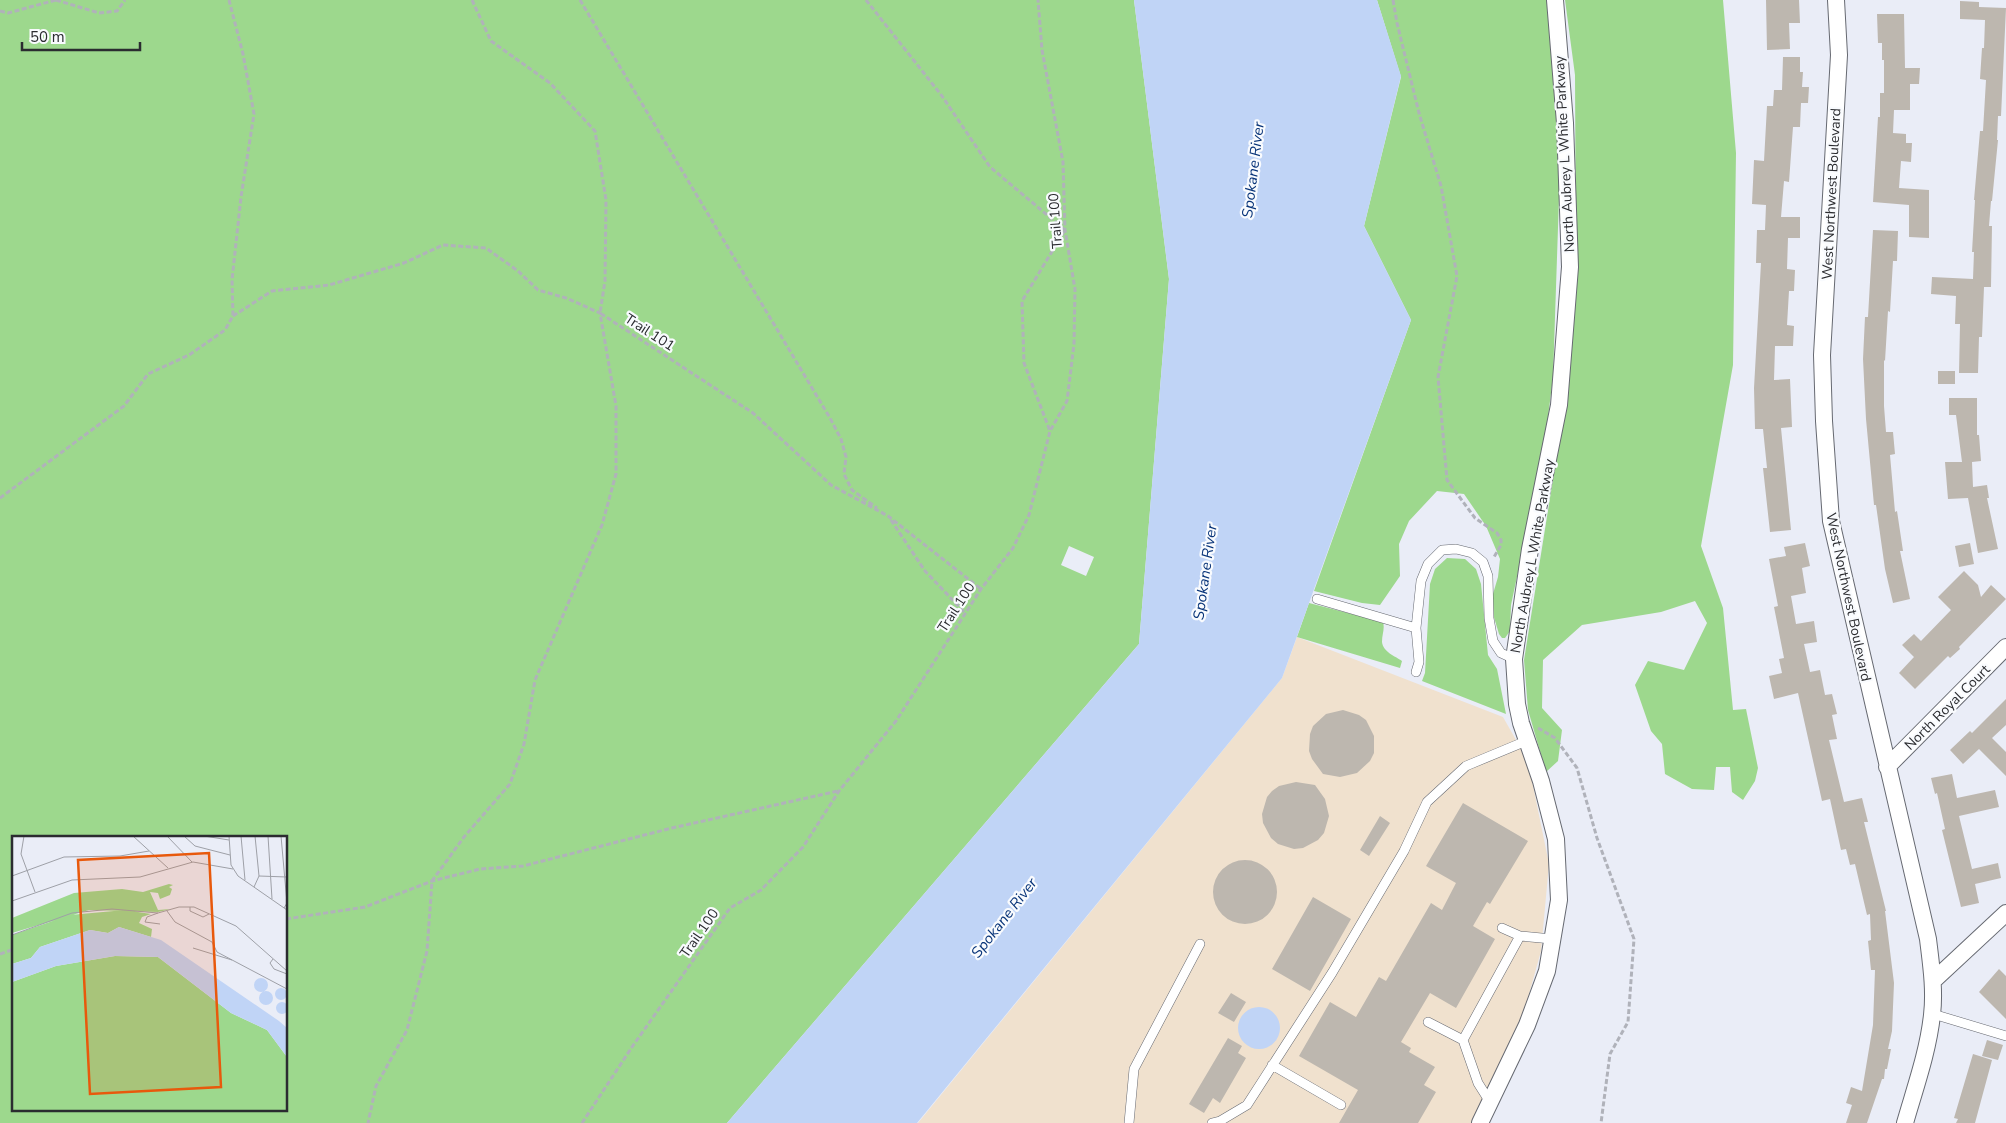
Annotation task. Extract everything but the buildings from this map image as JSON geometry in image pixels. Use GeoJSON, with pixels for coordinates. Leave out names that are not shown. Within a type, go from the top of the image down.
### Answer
{"type":"FeatureCollection","features":[{"type":"Feature","properties":{"kind":"street","name":"North Aubrey L White Parkway"},"geometry":{"type":"LineString","coordinates":[[1480,1123],[1527,1025],[1547,971],[1559,900],[1556,840],[1541,781],[1521,723],[1517,704],[1514,659],[1530,549],[1559,406],[1570,267],[1565,123],[1555,0]]}},
{"type":"Feature","properties":{"kind":"street","name":"West Northwest Boulevard"},"geometry":{"type":"LineString","coordinates":[[1836,0],[1839,55],[1822,356],[1828,476],[1831,521],[1928,939],[1933,981],[1933,1014],[1929,1038],[1905,1123]]}},
{"type":"Feature","properties":{"kind":"street","name":"North Royal Court"},"geometry":{"type":"LineString","coordinates":[[1887,767],[2006,648]]}},
{"type":"Feature","properties":{"kind":"street"},"geometry":{"type":"LineString","coordinates":[[1933,981],[2006,913]]}},
{"type":"Feature","properties":{"kind":"lane"},"geometry":{"type":"LineString","coordinates":[[1416,672],[1419,662],[1416,628],[1421,581],[1428,564],[1442,550],[1456,548],[1472,553],[1483,562],[1486,571],[1489,618],[1493,641],[1501,653],[1514,659]]}},
{"type":"Feature","properties":{"kind":"lane"},"geometry":{"type":"LineString","coordinates":[[1317,599],[1416,628]]}},
{"type":"Feature","properties":{"kind":"lane"},"geometry":{"type":"LineString","coordinates":[[1212,1123],[1220,1121],[1247,1105],[1332,973],[1399,859],[1427,802],[1466,766],[1526,741]]}},
{"type":"Feature","properties":{"kind":"lane"},"geometry":{"type":"LineString","coordinates":[[1502,928],[1520,936],[1552,939]]}},
{"type":"Feature","properties":{"kind":"lane"},"geometry":{"type":"LineString","coordinates":[[1463,1040],[1520,936]]}},
{"type":"Feature","properties":{"kind":"lane"},"geometry":{"type":"LineString","coordinates":[[1129,1123],[1134,1069],[1200,944]]}},
{"type":"Feature","properties":{"kind":"lane"},"geometry":{"type":"LineString","coordinates":[[1933,1014],[2006,1036]]}},
{"type":"Feature","properties":{"kind":"lane"},"geometry":{"type":"LineString","coordinates":[[1428,1022],[1463,1040],[1478,1083],[1490,1102]]}},
{"type":"Feature","properties":{"kind":"lane"},"geometry":{"type":"LineString","coordinates":[[1272,1066],[1341,1105]]}},
{"type":"Feature","properties":{"kind":"path"},"geometry":{"type":"LineString","coordinates":[[0,11],[8,13],[56,0],[98,14],[117,11],[125,0]]}},
{"type":"Feature","properties":{"kind":"path"},"geometry":{"type":"LineString","coordinates":[[229,0],[244,54],[254,114],[241,197],[232,280],[233,316]]}},
{"type":"Feature","properties":{"kind":"path"},"geometry":{"type":"LineString","coordinates":[[368,1123],[376,1086],[406,1030],[427,951],[432,881],[464,837],[510,784],[524,744],[535,680],[602,525],[616,474],[616,406],[600,313],[605,281],[606,200],[595,131],[550,83],[491,41],[472,0]]}},
{"type":"Feature","properties":{"kind":"path"},"geometry":{"type":"LineString","coordinates":[[580,0],[830,418],[841,439],[846,457],[844,474],[852,490],[888,516],[926,571],[965,613]]}},
{"type":"Feature","properties":{"kind":"path"},"geometry":{"type":"LineString","coordinates":[[866,0],[942,96],[990,167],[1065,230],[1022,301],[1024,363],[1050,431]]}},
{"type":"Feature","properties":{"kind":"path","name":"Trail 100"},"geometry":{"type":"LineString","coordinates":[[582,1123],[632,1047],[730,908],[761,890],[803,847],[839,791],[896,721],[981,588],[1013,548],[1029,515],[1050,431],[1067,400],[1074,344],[1075,289],[1065,230],[1063,162],[1042,50],[1038,0]]}},
{"type":"Feature","properties":{"kind":"path"},"geometry":{"type":"LineString","coordinates":[[1394,0],[1397,23],[1419,113],[1441,186],[1457,276],[1438,377],[1447,480],[1475,518],[1497,532],[1501,540],[1501,546],[1486,571]]}},
{"type":"Feature","properties":{"kind":"path","name":"Trail 101"},"geometry":{"type":"LineString","coordinates":[[0,498],[124,406],[148,374],[188,355],[225,330],[233,316],[272,291],[338,282],[404,263],[443,245],[486,248],[518,271],[538,290],[566,298],[600,313],[753,414],[831,485],[888,516],[981,588]]}},
{"type":"Feature","properties":{"kind":"path"},"geometry":{"type":"LineString","coordinates":[[1521,723],[1542,730],[1555,738],[1577,768],[1597,838],[1634,939],[1628,1022],[1610,1054],[1601,1123]]}},
{"type":"Feature","properties":{"kind":"path"},"geometry":{"type":"LineString","coordinates":[[288,920],[365,907],[432,881],[480,869],[523,866],[672,828],[839,791]]}},
{"type":"Feature","properties":{"kind":"path"},"geometry":{"type":"LineString","coordinates":[[0,954],[12,950]]}},
{"type":"Feature","properties":{"kind":"shaded area"},"geometry":{"type":"Polygon","coordinates":[[[1297,637],[1503,717],[1528,761],[1549,864],[1541,951],[1521,1023],[1471,1123],[918,1123],[1282,678],[1297,637]]]}},
{"type":"Feature","properties":{"kind":"green space"},"geometry":{"type":"Polygon","coordinates":[[[0,0],[1134,0],[1169,279],[1139,644],[727,1123],[0,1123],[0,0]],[[1069,546],[1061,565],[1086,576],[1094,557],[1069,546]]]}},
{"type":"Feature","properties":{"kind":"green space"},"geometry":{"type":"Polygon","coordinates":[[[1377,0],[1550,0],[1560,168],[1553,377],[1544,449],[1511,605],[1510,631],[1505,638],[1502,638],[1499,634],[1490,604],[1498,577],[1500,559],[1486,526],[1464,494],[1437,491],[1409,521],[1399,544],[1400,576],[1380,605],[1362,603],[1314,591],[1411,320],[1364,226],[1401,77],[1377,0]]]}},
{"type":"Feature","properties":{"kind":"green space"},"geometry":{"type":"Polygon","coordinates":[[[1565,0],[1723,0],[1736,153],[1733,365],[1701,546],[1723,608],[1733,710],[1746,709],[1758,768],[1755,781],[1743,800],[1732,792],[1730,767],[1716,767],[1714,790],[1692,789],[1665,774],[1662,744],[1651,731],[1635,685],[1648,661],[1684,670],[1707,623],[1695,601],[1661,612],[1582,625],[1543,660],[1542,708],[1562,730],[1558,761],[1546,772],[1528,710],[1524,660],[1567,392],[1576,273],[1575,75],[1565,0]]]}},
{"type":"Feature","properties":{"kind":"green space"},"geometry":{"type":"Polygon","coordinates":[[[1447,558],[1465,559],[1476,569],[1481,584],[1488,655],[1497,669],[1506,714],[1422,681],[1425,673],[1430,584],[1435,569],[1447,558]]]}},
{"type":"Feature","properties":{"kind":"green space"},"geometry":{"type":"Polygon","coordinates":[[[1309,603],[1383,622],[1383,645],[1387,651],[1402,661],[1400,668],[1297,637],[1309,603]]]}},
{"type":"Feature","properties":{"kind":"water","name":"Spokane River"},"geometry":{"type":"Polygon","coordinates":[[[1134,0],[1377,0],[1401,76],[1364,226],[1411,320],[1282,678],[917,1123],[727,1123],[1139,644],[1169,279],[1134,0]]]}},
{"type":"Feature","properties":{"kind":"water"},"geometry":{"type":"Polygon","coordinates":[[[1263,1007],[1271,1010],[1277,1016],[1280,1028],[1277,1040],[1271,1046],[1255,1049],[1247,1046],[1241,1040],[1238,1024],[1241,1016],[1247,1010],[1263,1007]]]}}]}
